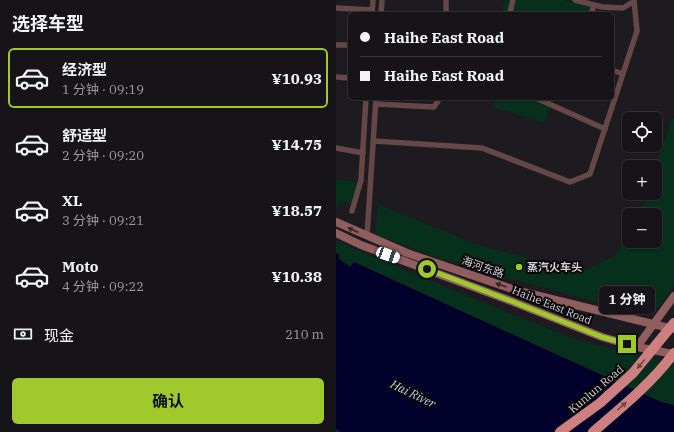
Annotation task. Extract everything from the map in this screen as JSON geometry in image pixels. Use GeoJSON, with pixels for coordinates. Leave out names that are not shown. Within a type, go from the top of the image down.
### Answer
{"type":"FeatureCollection","features":[{"type":"Feature","properties":{"kind":"highway","name":"Kunlun Road"},"geometry":{"type":"LineString","coordinates":[[560,432],[600,403],[634,373],[674,323]]}},
{"type":"Feature","properties":{"kind":"highway"},"geometry":{"type":"LineString","coordinates":[[593,432],[633,396],[674,354]]}},
{"type":"Feature","properties":{"kind":"main road","name":"海河东路"},"geometry":{"type":"LineString","coordinates":[[336,222],[414,255],[515,290],[674,329]]}},
{"type":"Feature","properties":{"kind":"main road","name":"Haihe East Road"},"geometry":{"type":"LineString","coordinates":[[336,233],[361,245],[602,337],[637,347],[674,354]]}},
{"type":"Feature","properties":{"kind":"main road"},"geometry":{"type":"LineString","coordinates":[[637,347],[674,296]]}},
{"type":"Feature","properties":{"kind":"main road"},"geometry":{"type":"LineString","coordinates":[[634,320],[650,320],[661,315]]}},
{"type":"Feature","properties":{"kind":"main road"},"geometry":{"type":"LineString","coordinates":[[654,325],[648,341],[649,346],[654,350]]}},
{"type":"Feature","properties":{"kind":"street"},"geometry":{"type":"LineString","coordinates":[[336,8],[372,12],[373,0]]}},
{"type":"Feature","properties":{"kind":"street"},"geometry":{"type":"LineString","coordinates":[[381,12],[382,0]]}},
{"type":"Feature","properties":{"kind":"street"},"geometry":{"type":"LineString","coordinates":[[446,0],[446,12]]}},
{"type":"Feature","properties":{"kind":"street"},"geometry":{"type":"LineString","coordinates":[[510,12],[514,0]]}},
{"type":"Feature","properties":{"kind":"street"},"geometry":{"type":"LineString","coordinates":[[374,140],[482,148],[570,182],[590,174],[637,31],[633,1],[623,8],[602,7],[575,0]]}},
{"type":"Feature","properties":{"kind":"street"},"geometry":{"type":"LineString","coordinates":[[592,12],[594,5]]}},
{"type":"Feature","properties":{"kind":"street"},"geometry":{"type":"LineString","coordinates":[[336,45],[348,45]]}},
{"type":"Feature","properties":{"kind":"street"},"geometry":{"type":"LineString","coordinates":[[614,71],[623,74]]}},
{"type":"Feature","properties":{"kind":"street"},"geometry":{"type":"LineString","coordinates":[[336,77],[348,78]]}},
{"type":"Feature","properties":{"kind":"street"},"geometry":{"type":"LineString","coordinates":[[352,211],[361,180],[366,100]]}},
{"type":"Feature","properties":{"kind":"street"},"geometry":{"type":"LineString","coordinates":[[367,236],[376,101],[434,107],[439,100]]}},
{"type":"Feature","properties":{"kind":"street"},"geometry":{"type":"LineString","coordinates":[[540,100],[605,129]]}},
{"type":"Feature","properties":{"kind":"street"},"geometry":{"type":"LineString","coordinates":[[336,148],[363,153]]}},
{"type":"Feature","properties":{"kind":"green space"},"geometry":{"type":"Polygon","coordinates":[[[505,0],[563,0],[592,8],[590,12],[502,12],[505,0]]]}},
{"type":"Feature","properties":{"kind":"green space"},"geometry":{"type":"Polygon","coordinates":[[[495,100],[554,100],[544,123],[493,107],[495,100]]]}},
{"type":"Feature","properties":{"kind":"green space"},"geometry":{"type":"Polygon","coordinates":[[[672,117],[674,118],[674,285],[663,302],[653,312],[643,315],[505,278],[445,260],[375,235],[378,204],[475,244],[548,264],[585,270],[616,255],[622,244],[622,248],[662,248],[662,208],[642,208],[646,200],[662,200],[662,160],[658,160],[672,117]]]}},
{"type":"Feature","properties":{"kind":"green space"},"geometry":{"type":"Polygon","coordinates":[[[336,179],[360,183],[358,202],[356,206],[341,200],[336,209],[336,179]]]}},
{"type":"Feature","properties":{"kind":"green space"},"geometry":{"type":"Polygon","coordinates":[[[336,241],[577,340],[674,364],[674,432],[336,432],[336,241]]]}},
{"type":"Feature","properties":{"kind":"water","name":"Hai River"},"geometry":{"type":"Polygon","coordinates":[[[336,253],[340,255],[338,258],[350,267],[354,262],[661,402],[674,405],[674,432],[341,432],[336,429],[336,253]]]}},
{"type":"Feature","properties":{"kind":"place","name":"蒸汽火车头"},"geometry":{"type":"Point","coordinates":[519,267]}},
{"type":"Feature","properties":{"kind":"route"},"geometry":{"type":"LineString","coordinates":[[427,269],[561,322],[602,337],[627,344]]}}]}
